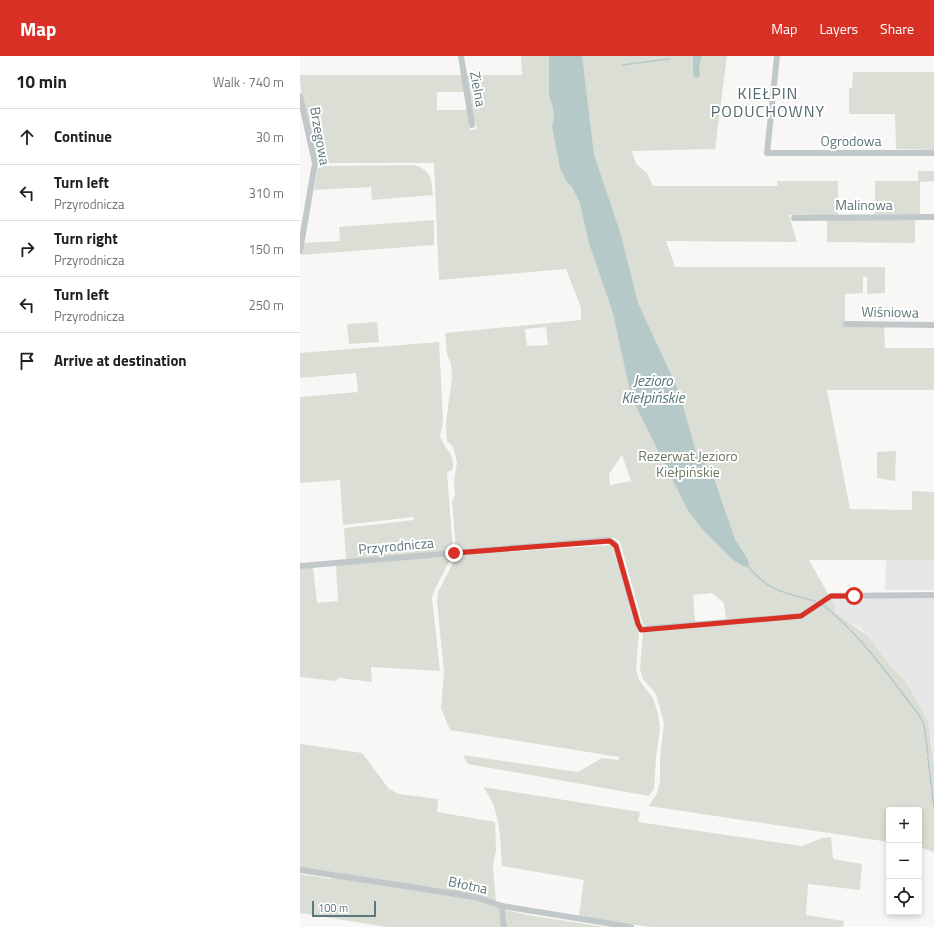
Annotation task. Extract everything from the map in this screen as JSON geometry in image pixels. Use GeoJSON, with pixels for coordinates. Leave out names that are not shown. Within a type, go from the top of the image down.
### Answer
{"type":"FeatureCollection","features":[{"type":"Feature","properties":{"kind":"street","name":"Zielna"},"geometry":{"type":"LineString","coordinates":[[461,56],[472,125]]}},
{"type":"Feature","properties":{"kind":"street","name":"Ogrodowa"},"geometry":{"type":"LineString","coordinates":[[777,56],[767,153],[934,153]]}},
{"type":"Feature","properties":{"kind":"street","name":"Brzegowa"},"geometry":{"type":"LineString","coordinates":[[300,96],[315,163],[300,252]]}},
{"type":"Feature","properties":{"kind":"street","name":"Malinowa"},"geometry":{"type":"LineString","coordinates":[[794,218],[934,217]]}},
{"type":"Feature","properties":{"kind":"street","name":"Wiśniowa"},"geometry":{"type":"LineString","coordinates":[[846,324],[934,325]]}},
{"type":"Feature","properties":{"kind":"street","name":"Przyrodnicza"},"geometry":{"type":"LineString","coordinates":[[300,566],[607,540],[614,543],[616,546],[641,630],[801,616],[831,596],[934,595]]}},
{"type":"Feature","properties":{"kind":"street","name":"Błotna"},"geometry":{"type":"LineString","coordinates":[[300,870],[475,897],[502,906],[631,927]]}},
{"type":"Feature","properties":{"kind":"street"},"geometry":{"type":"LineString","coordinates":[[502,906],[504,927]]}},
{"type":"Feature","properties":{"kind":"shaded area"},"geometry":{"type":"Polygon","coordinates":[[[886,560],[934,560],[934,590],[885,590],[886,560]]]}},
{"type":"Feature","properties":{"kind":"shaded area"},"geometry":{"type":"Polygon","coordinates":[[[831,597],[934,598],[934,765],[932,742],[904,679],[891,667],[860,628],[839,617],[830,609],[831,597]]]}},
{"type":"Feature","properties":{"kind":"green space","name":"Rezerwat Jezioro Kiełpińskie"},"geometry":{"type":"Polygon","coordinates":[[[521,56],[727,56],[715,149],[632,151],[636,164],[647,173],[653,186],[778,186],[777,181],[838,181],[838,215],[789,215],[797,242],[666,241],[675,267],[885,267],[885,293],[867,294],[867,277],[863,276],[863,293],[845,294],[845,326],[884,326],[885,348],[934,348],[934,390],[827,390],[850,509],[912,510],[912,491],[934,492],[934,560],[809,560],[834,604],[835,613],[867,635],[891,667],[904,679],[928,721],[934,765],[934,852],[922,848],[922,807],[886,807],[886,842],[649,806],[657,793],[660,781],[660,759],[664,723],[656,694],[643,679],[640,669],[643,632],[746,623],[741,618],[726,619],[724,603],[712,593],[693,595],[695,622],[647,626],[643,624],[620,542],[615,538],[535,546],[456,550],[452,501],[455,495],[454,481],[457,462],[453,447],[447,441],[446,422],[452,378],[451,364],[447,354],[445,333],[581,320],[581,308],[566,269],[439,280],[434,163],[317,163],[300,84],[300,75],[462,75],[465,92],[437,92],[437,110],[468,110],[470,130],[477,129],[471,109],[467,75],[522,75],[521,56]],[[546,327],[525,329],[527,346],[548,345],[546,327]],[[622,455],[609,474],[610,485],[631,481],[622,455]]]}},
{"type":"Feature","properties":{"kind":"green space"},"geometry":{"type":"Polygon","coordinates":[[[853,72],[934,72],[934,150],[896,149],[895,114],[849,114],[849,88],[852,88],[853,72]]]}},
{"type":"Feature","properties":{"kind":"green space"},"geometry":{"type":"Polygon","coordinates":[[[414,165],[420,167],[430,176],[433,195],[372,200],[371,187],[314,190],[318,167],[320,166],[414,165]]]}},
{"type":"Feature","properties":{"kind":"green space"},"geometry":{"type":"Polygon","coordinates":[[[918,171],[934,171],[934,181],[920,182],[920,215],[875,214],[875,181],[918,181],[918,171]]]}},
{"type":"Feature","properties":{"kind":"green space"},"geometry":{"type":"Polygon","coordinates":[[[827,218],[915,218],[915,243],[827,242],[827,218]]]}},
{"type":"Feature","properties":{"kind":"green space"},"geometry":{"type":"Polygon","coordinates":[[[434,220],[434,245],[301,255],[303,243],[340,241],[339,227],[434,220]]]}},
{"type":"Feature","properties":{"kind":"green space"},"geometry":{"type":"Polygon","coordinates":[[[377,322],[379,342],[349,344],[347,324],[377,322]]]}},
{"type":"Feature","properties":{"kind":"green space"},"geometry":{"type":"Polygon","coordinates":[[[439,342],[443,419],[440,435],[453,460],[452,470],[447,472],[453,550],[346,560],[344,528],[414,520],[414,517],[343,525],[340,480],[300,483],[300,397],[358,392],[356,373],[300,378],[300,353],[439,342]]]}},
{"type":"Feature","properties":{"kind":"green space"},"geometry":{"type":"Polygon","coordinates":[[[896,451],[895,481],[877,478],[877,452],[896,451]]]}},
{"type":"Feature","properties":{"kind":"green space"},"geometry":{"type":"Polygon","coordinates":[[[612,545],[639,631],[636,670],[639,680],[653,698],[658,713],[660,729],[654,789],[649,796],[468,764],[463,755],[578,772],[602,758],[619,760],[619,757],[450,730],[441,708],[444,672],[437,601],[438,592],[457,555],[612,545]]]}},
{"type":"Feature","properties":{"kind":"green space"},"geometry":{"type":"Polygon","coordinates":[[[452,556],[434,591],[432,598],[440,671],[371,667],[372,682],[339,678],[335,681],[300,677],[300,568],[313,567],[317,603],[338,601],[336,565],[452,556]]]}},
{"type":"Feature","properties":{"kind":"green space"},"geometry":{"type":"Polygon","coordinates":[[[300,744],[362,753],[389,789],[399,794],[438,799],[437,812],[495,822],[496,850],[493,865],[496,903],[300,868],[300,744]]]}},
{"type":"Feature","properties":{"kind":"green space"},"geometry":{"type":"Polygon","coordinates":[[[483,787],[640,812],[638,822],[802,846],[822,838],[831,837],[833,859],[862,864],[860,890],[808,884],[806,915],[844,921],[843,927],[650,927],[579,916],[584,880],[502,866],[500,835],[496,815],[489,796],[483,787]]]}},
{"type":"Feature","properties":{"kind":"green space"},"geometry":{"type":"Polygon","coordinates":[[[300,874],[331,879],[331,876],[474,899],[501,906],[503,927],[387,927],[300,913],[300,874]]]}},
{"type":"Feature","properties":{"kind":"green space"},"geometry":{"type":"Polygon","coordinates":[[[506,910],[533,916],[605,927],[507,927],[506,910]]]}},
{"type":"Feature","properties":{"kind":"water","name":"Jezioro Kiełpińskie"},"geometry":{"type":"Polygon","coordinates":[[[549,56],[582,56],[594,155],[620,232],[638,303],[679,392],[696,452],[712,473],[735,539],[748,560],[749,565],[745,567],[733,560],[702,529],[687,509],[631,396],[613,313],[589,243],[580,203],[560,168],[552,126],[554,118],[553,107],[549,96],[549,56]]]}},
{"type":"Feature","properties":{"kind":"water"},"geometry":{"type":"Polygon","coordinates":[[[693,56],[702,56],[699,65],[700,76],[696,78],[693,75],[693,56]]]}},
{"type":"Feature","properties":{"kind":"waterway"},"geometry":{"type":"LineString","coordinates":[[622,65],[669,59]]}},
{"type":"Feature","properties":{"kind":"waterway"},"geometry":{"type":"LineString","coordinates":[[746,564],[761,580],[777,590],[815,601]]}},
{"type":"Feature","properties":{"kind":"waterway"},"geometry":{"type":"LineString","coordinates":[[822,604],[862,642],[919,715],[924,724],[928,755]]}},
{"type":"Feature","properties":{"kind":"waterway"},"geometry":{"type":"LineString","coordinates":[[928,758],[934,807]]}},
{"type":"Feature","properties":{"kind":"district","name":"KIEŁPIN PODUCHOWNY"},"geometry":{"type":"Point","coordinates":[768,102]}},
{"type":"Feature","properties":{"kind":"route"},"geometry":{"type":"LineString","coordinates":[[454,553],[607,540],[610,541],[616,546],[641,630],[801,616],[831,596],[854,596]]}}]}
